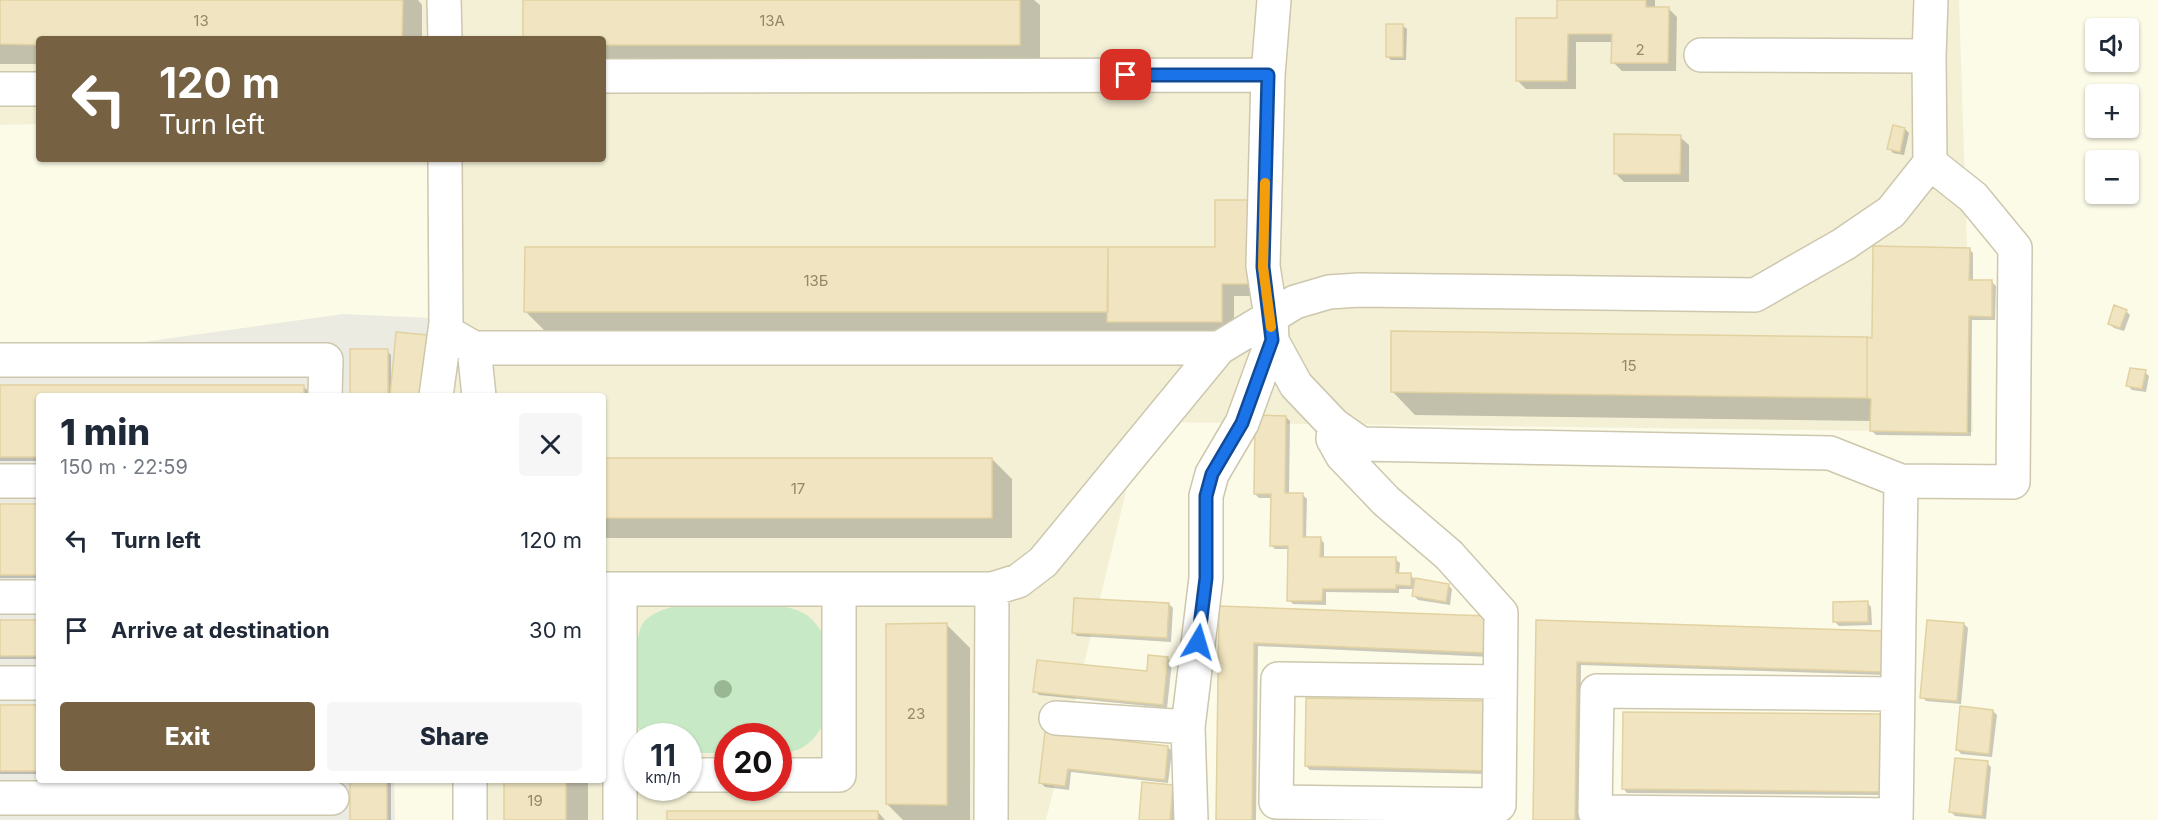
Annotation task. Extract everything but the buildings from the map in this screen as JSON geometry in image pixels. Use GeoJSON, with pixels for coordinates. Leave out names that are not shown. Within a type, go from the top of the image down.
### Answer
{"type":"FeatureCollection","features":[{"type":"Feature","properties":{"kind":"street"},"geometry":{"type":"LineString","coordinates":[[444,0],[444,36]]}},
{"type":"Feature","properties":{"kind":"street"},"geometry":{"type":"LineString","coordinates":[[1274,0],[1268,75],[1263,267],[1272,329],[1296,385],[1334,425],[1361,444],[1830,453],[1901,481],[2013,482],[2014,248],[1973,197],[1930,163]]}},
{"type":"Feature","properties":{"kind":"street"},"geometry":{"type":"LineString","coordinates":[[1191,820],[1188,727],[1206,578],[1206,496],[1212,474],[1242,423],[1272,329],[1295,302],[1329,292],[1359,290],[1755,295],[1844,244],[1891,212],[1930,163],[1931,0]]}},
{"type":"Feature","properties":{"kind":"street"},"geometry":{"type":"LineString","coordinates":[[1701,55],[1929,56]]}},
{"type":"Feature","properties":{"kind":"street"},"geometry":{"type":"LineString","coordinates":[[606,75],[1268,75]]}},
{"type":"Feature","properties":{"kind":"street"},"geometry":{"type":"LineString","coordinates":[[0,89],[36,89]]}},
{"type":"Feature","properties":{"kind":"street"},"geometry":{"type":"LineString","coordinates":[[436,393],[446,323],[445,162]]}},
{"type":"Feature","properties":{"kind":"street"},"geometry":{"type":"LineString","coordinates":[[446,323],[457,339],[474,348],[1219,348],[1272,329]]}},
{"type":"Feature","properties":{"kind":"street"},"geometry":{"type":"LineString","coordinates":[[474,348],[479,393]]}},
{"type":"Feature","properties":{"kind":"street"},"geometry":{"type":"LineString","coordinates":[[624,723],[612,589],[992,589],[1018,581],[1042,561],[1219,348]]}},
{"type":"Feature","properties":{"kind":"street"},"geometry":{"type":"LineString","coordinates":[[0,360],[326,360],[326,393]]}},
{"type":"Feature","properties":{"kind":"street"},"geometry":{"type":"LineString","coordinates":[[1334,425],[1333,439],[1342,455],[1386,501],[1449,555],[1501,613],[1499,805],[1276,802],[1278,680],[1500,682]]}},
{"type":"Feature","properties":{"kind":"street"},"geometry":{"type":"LineString","coordinates":[[0,481],[36,481]]}},
{"type":"Feature","properties":{"kind":"street"},"geometry":{"type":"LineString","coordinates":[[1897,694],[1597,691],[1595,812],[1896,817],[1901,481]]}},
{"type":"Feature","properties":{"kind":"street"},"geometry":{"type":"LineString","coordinates":[[792,775],[839,775],[840,589]]}},
{"type":"Feature","properties":{"kind":"street"},"geometry":{"type":"LineString","coordinates":[[991,820],[992,589]]}},
{"type":"Feature","properties":{"kind":"street"},"geometry":{"type":"LineString","coordinates":[[0,597],[36,597]]}},
{"type":"Feature","properties":{"kind":"street"},"geometry":{"type":"LineString","coordinates":[[0,683],[36,683]]}},
{"type":"Feature","properties":{"kind":"street"},"geometry":{"type":"LineString","coordinates":[[1056,718],[1188,727]]}},
{"type":"Feature","properties":{"kind":"street"},"geometry":{"type":"LineString","coordinates":[[470,783],[470,820]]}},
{"type":"Feature","properties":{"kind":"street"},"geometry":{"type":"LineString","coordinates":[[0,798],[332,799]]}},
{"type":"Feature","properties":{"kind":"street"},"geometry":{"type":"LineString","coordinates":[[620,820],[624,800]]}},
{"type":"Feature","properties":{"kind":"shaded area"},"geometry":{"type":"Polygon","coordinates":[[[0,0],[1959,0],[1973,432],[1143,422],[1046,820],[456,820],[455,783],[606,783],[606,393],[445,393],[439,162],[606,162],[606,36],[36,36],[36,124],[0,125],[0,0]]]}},
{"type":"Feature","properties":{"kind":"shaded area"},"geometry":{"type":"Polygon","coordinates":[[[343,314],[432,318],[425,393],[36,393],[36,783],[394,783],[395,820],[0,820],[0,362],[343,314]]]}},
{"type":"Feature","properties":{"kind":"green space"},"geometry":{"type":"Polygon","coordinates":[[[676,606],[784,607],[802,612],[811,619],[823,634],[823,725],[815,737],[805,746],[792,751],[792,723],[714,723],[714,753],[702,753],[702,723],[637,723],[634,672],[637,642],[643,623],[662,610],[676,606]]]}},
{"type":"Feature","properties":{"kind":"slow traffic"},"geometry":{"type":"LineString","coordinates":[[1265,183],[1263,267],[1271,327]]}},
{"type":"Feature","properties":{"kind":"route"},"geometry":{"type":"LineString","coordinates":[[1126,75],[1268,75],[1263,267],[1271,317],[1272,340],[1242,423],[1212,474],[1206,496],[1206,578],[1198,642]]}}]}
